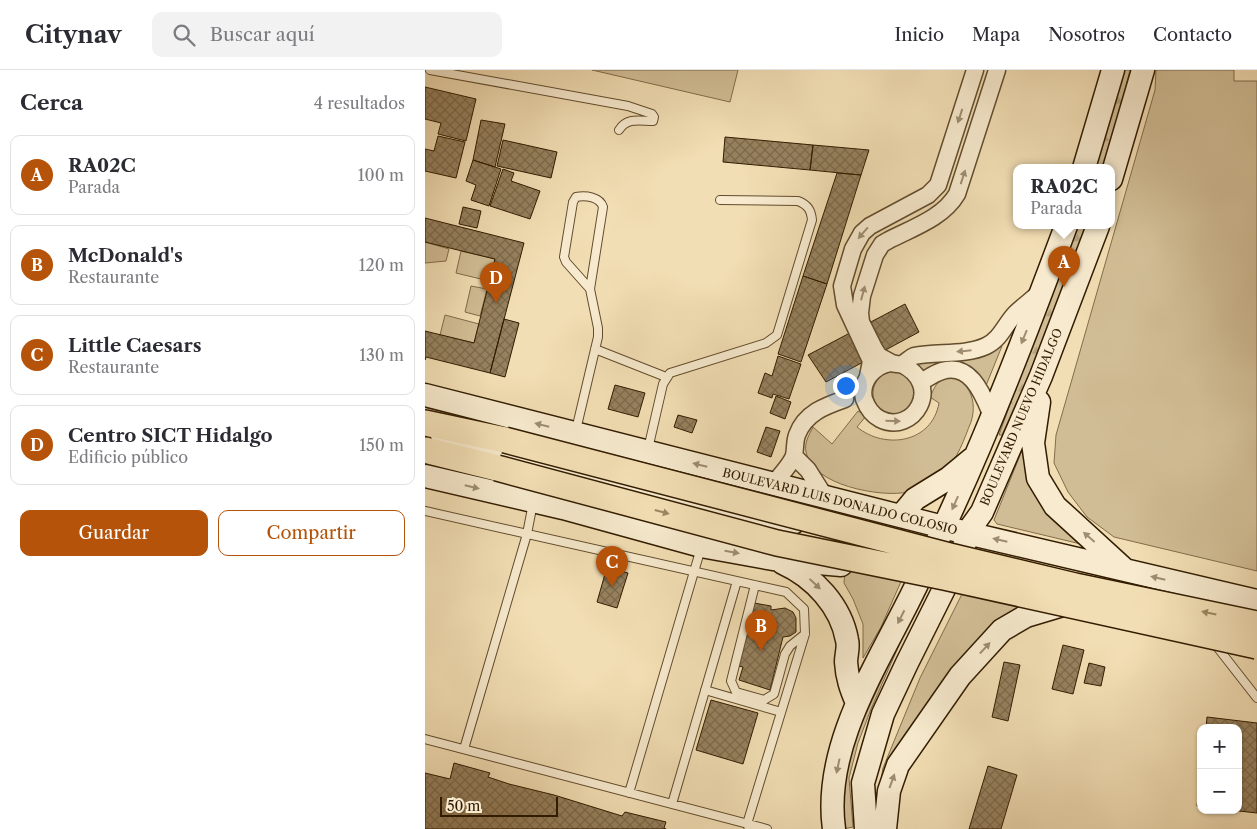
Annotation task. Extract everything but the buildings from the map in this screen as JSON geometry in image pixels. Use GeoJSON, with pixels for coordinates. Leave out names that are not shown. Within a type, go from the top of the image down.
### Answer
{"type":"FeatureCollection","features":[{"type":"Feature","properties":{"kind":"main road"},"geometry":{"type":"LineString","coordinates":[[1085,164],[1113,70]]}},
{"type":"Feature","properties":{"kind":"main road"},"geometry":{"type":"LineString","coordinates":[[1115,165],[1143,70]]}},
{"type":"Feature","properties":{"kind":"main road"},"geometry":{"type":"LineString","coordinates":[[834,829],[833,788],[841,749],[857,703],[923,573],[940,535],[992,416],[1065,229]]}},
{"type":"Feature","properties":{"kind":"main road","name":"BOULEVARD NUEVO HIDALGO"},"geometry":{"type":"LineString","coordinates":[[865,829],[863,783],[883,714],[949,580],[965,542],[982,512],[1041,376],[1096,229]]}},
{"type":"Feature","properties":{"kind":"main road"},"geometry":{"type":"LineString","coordinates":[[1041,376],[1033,443],[1038,478],[1055,506],[1125,570]]}},
{"type":"Feature","properties":{"kind":"main road","name":"BOULEVARD LUIS DONALDO COLOSIO"},"geometry":{"type":"LineString","coordinates":[[425,395],[901,516],[940,535],[965,542],[1102,564],[1257,601]]}},
{"type":"Feature","properties":{"kind":"main road"},"geometry":{"type":"LineString","coordinates":[[425,411],[454,429]]}},
{"type":"Feature","properties":{"kind":"main road","name":"BOULEVARD LUIS DONALDO COLOSIO"},"geometry":{"type":"LineString","coordinates":[[425,423],[505,440],[951,556],[1075,586],[1257,624]]}},
{"type":"Feature","properties":{"kind":"main road"},"geometry":{"type":"LineString","coordinates":[[425,429],[476,448],[755,519],[940,535]]}},
{"type":"Feature","properties":{"kind":"main road"},"geometry":{"type":"LineString","coordinates":[[425,450],[777,543],[944,577],[1257,646]]}},
{"type":"Feature","properties":{"kind":"main road"},"geometry":{"type":"LineString","coordinates":[[901,516],[915,498],[949,478],[974,457]]}},
{"type":"Feature","properties":{"kind":"main road"},"geometry":{"type":"LineString","coordinates":[[425,468],[497,468]]}},
{"type":"Feature","properties":{"kind":"main road"},"geometry":{"type":"LineString","coordinates":[[425,476],[563,508],[701,546],[773,559],[923,573],[1066,604],[1257,654]]}},
{"type":"Feature","properties":{"kind":"main road"},"geometry":{"type":"LineString","coordinates":[[965,542],[1049,572],[1069,572]]}},
{"type":"Feature","properties":{"kind":"main road"},"geometry":{"type":"LineString","coordinates":[[773,559],[798,570],[817,585],[832,605],[843,625],[848,642],[846,660],[847,680],[857,703]]}},
{"type":"Feature","properties":{"kind":"main road"},"geometry":{"type":"LineString","coordinates":[[1090,611],[1071,599],[1066,592],[1065,579],[1069,572],[1077,565],[1102,564]]}},
{"type":"Feature","properties":{"kind":"main road"},"geometry":{"type":"LineString","coordinates":[[885,829],[889,791],[898,765],[960,676],[1002,630],[1026,616],[1066,604]]}},
{"type":"Feature","properties":{"kind":"street"},"geometry":{"type":"LineString","coordinates":[[872,413],[866,405],[863,395],[871,361],[849,315],[843,295],[842,286],[853,249],[862,233],[870,226],[928,195],[938,185],[975,70]]}},
{"type":"Feature","properties":{"kind":"street"},"geometry":{"type":"LineString","coordinates":[[845,399],[855,401],[880,420],[890,422],[901,422],[910,417],[917,410],[922,400],[923,391],[917,374],[910,368],[879,356],[861,322],[862,296],[875,255],[882,244],[942,212],[952,204],[957,194],[997,70]]}},
{"type":"Feature","properties":{"kind":"street"},"geometry":{"type":"LineString","coordinates":[[774,484],[794,456],[797,436],[803,423],[811,414],[859,392],[875,369],[883,365],[897,363],[916,356],[976,350],[987,346],[997,339],[1015,314],[1042,291]]}},
{"type":"Feature","properties":{"kind":"street"},"geometry":{"type":"LineString","coordinates":[[921,382],[939,372],[947,370],[965,373],[972,378],[980,390],[992,416]]}},
{"type":"Feature","properties":{"kind":"street"},"geometry":{"type":"LineString","coordinates":[[794,456],[809,470],[825,497]]}},
{"type":"Feature","properties":{"kind":"lane"},"geometry":{"type":"LineString","coordinates":[[430,70],[628,106],[654,116],[653,122],[629,121],[625,122],[619,130]]}},
{"type":"Feature","properties":{"kind":"lane"},"geometry":{"type":"LineString","coordinates":[[575,433],[598,338],[598,328],[590,289],[603,207],[598,199],[580,196],[576,197],[573,202],[564,257],[566,262],[590,289]]}},
{"type":"Feature","properties":{"kind":"lane"},"geometry":{"type":"LineString","coordinates":[[647,452],[666,377],[676,370],[766,342],[777,335],[812,220],[811,212],[806,205],[798,202],[721,200]]}},
{"type":"Feature","properties":{"kind":"lane"},"geometry":{"type":"LineString","coordinates":[[595,349],[666,377]]}},
{"type":"Feature","properties":{"kind":"lane"},"geometry":{"type":"LineString","coordinates":[[465,749],[527,534],[534,502]]}},
{"type":"Feature","properties":{"kind":"lane"},"geometry":{"type":"LineString","coordinates":[[425,511],[786,592],[804,609],[805,634],[748,827]]}},
{"type":"Feature","properties":{"kind":"lane"},"geometry":{"type":"LineString","coordinates":[[629,793],[695,572],[701,546]]}},
{"type":"Feature","properties":{"kind":"lane"},"geometry":{"type":"LineString","coordinates":[[672,804],[737,581]]}},
{"type":"Feature","properties":{"kind":"lane"},"geometry":{"type":"LineString","coordinates":[[755,585],[731,681],[736,692],[764,700],[774,694],[785,654],[790,646],[805,634]]}},
{"type":"Feature","properties":{"kind":"lane"},"geometry":{"type":"LineString","coordinates":[[1214,643],[1257,698]]}},
{"type":"Feature","properties":{"kind":"lane"},"geometry":{"type":"LineString","coordinates":[[705,690],[781,712]]}},
{"type":"Feature","properties":{"kind":"lane"},"geometry":{"type":"LineString","coordinates":[[425,738],[672,804],[748,827],[767,829]]}},
{"type":"Feature","properties":{"kind":"lane"},"geometry":{"type":"LineString","coordinates":[[728,829],[730,820]]}},
{"type":"Feature","properties":{"kind":"green space"},"geometry":{"type":"Polygon","coordinates":[[[592,70],[738,70],[730,102],[592,70]]]}},
{"type":"Feature","properties":{"kind":"green space"},"geometry":{"type":"Polygon","coordinates":[[[1116,70],[1130,70],[1106,164],[1092,164],[1116,70]]]}},
{"type":"Feature","properties":{"kind":"green space"},"geometry":{"type":"Polygon","coordinates":[[[1156,70],[1234,70],[1234,81],[1257,81],[1257,571],[1114,537],[1087,517],[1068,492],[1054,463],[1056,435],[1155,90],[1156,70]]]}},
{"type":"Feature","properties":{"kind":"green space"},"geometry":{"type":"Polygon","coordinates":[[[1073,229],[1086,229],[1030,376],[1002,435],[999,435],[1073,229]]]}},
{"type":"Feature","properties":{"kind":"green space"},"geometry":{"type":"Polygon","coordinates":[[[425,242],[449,249],[446,261],[425,263],[425,242]]]}},
{"type":"Feature","properties":{"kind":"green space"},"geometry":{"type":"Polygon","coordinates":[[[461,251],[495,259],[489,281],[456,273],[461,251]]]}},
{"type":"Feature","properties":{"kind":"green space"},"geometry":{"type":"Polygon","coordinates":[[[471,286],[487,289],[480,316],[465,312],[471,286]]]}},
{"type":"Feature","properties":{"kind":"green space"},"geometry":{"type":"Polygon","coordinates":[[[445,315],[479,324],[474,343],[440,335],[445,315]]]}},
{"type":"Feature","properties":{"kind":"green space"},"geometry":{"type":"Polygon","coordinates":[[[1002,346],[983,393],[973,372],[924,375],[917,362],[989,353],[1002,346]]]}},
{"type":"Feature","properties":{"kind":"green space"},"geometry":{"type":"Polygon","coordinates":[[[898,372],[906,375],[912,381],[915,393],[912,405],[906,411],[890,414],[882,411],[876,405],[873,389],[876,381],[882,375],[898,372]]]}},
{"type":"Feature","properties":{"kind":"green space"},"geometry":{"type":"Polygon","coordinates":[[[955,377],[969,390],[973,402],[973,415],[960,448],[949,467],[927,484],[908,492],[881,493],[865,491],[833,481],[820,473],[811,463],[806,452],[806,445],[813,427],[832,444],[858,411],[866,416],[857,427],[868,434],[881,439],[906,439],[927,427],[935,416],[939,403],[930,397],[939,382],[955,377]]]}},
{"type":"Feature","properties":{"kind":"green space"},"geometry":{"type":"Polygon","coordinates":[[[1025,443],[1085,545],[997,524],[994,520],[1025,443]]]}},
{"type":"Feature","properties":{"kind":"green space"},"geometry":{"type":"Polygon","coordinates":[[[845,570],[903,577],[881,627],[863,658],[863,624],[844,583],[845,570]]]}},
{"type":"Feature","properties":{"kind":"green space"},"geometry":{"type":"Polygon","coordinates":[[[963,592],[1029,606],[1010,618],[876,810],[883,768],[920,678],[963,592]]]}},
{"type":"Feature","properties":{"kind":"green space"},"geometry":{"type":"Polygon","coordinates":[[[922,593],[858,743],[849,778],[853,827],[843,829],[843,778],[857,733],[922,593]]]}},
{"type":"Feature","properties":{"kind":"place","name":"RA02C"},"geometry":{"type":"Point","coordinates":[1064,287]}},
{"type":"Feature","properties":{"kind":"place","name":"Centro SICT Hidalgo"},"geometry":{"type":"Point","coordinates":[496,303]}},
{"type":"Feature","properties":{"kind":"place","name":"Little Caesars"},"geometry":{"type":"Point","coordinates":[612,587]}},
{"type":"Feature","properties":{"kind":"place","name":"McDonald's"},"geometry":{"type":"Point","coordinates":[761,651]}}]}
